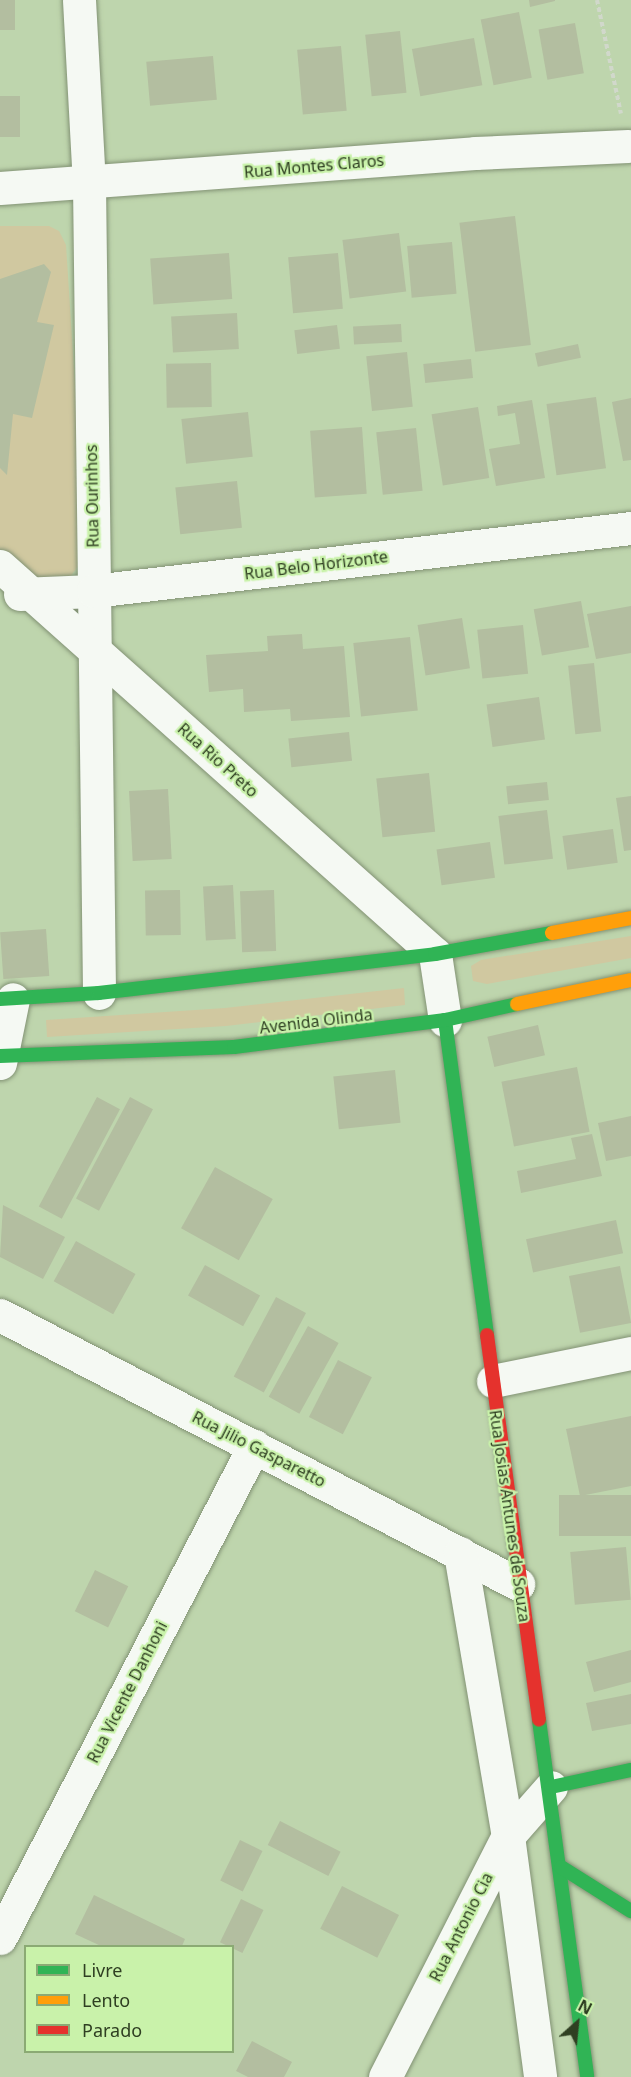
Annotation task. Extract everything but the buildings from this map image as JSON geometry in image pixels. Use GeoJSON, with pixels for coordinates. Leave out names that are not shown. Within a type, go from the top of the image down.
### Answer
{"type":"FeatureCollection","features":[{"type":"Feature","properties":{"kind":"street","name":"Rua Ourinhos"},"geometry":{"type":"LineString","coordinates":[[79,0],[89,184],[93,591],[97,652],[99,993]]}},
{"type":"Feature","properties":{"kind":"street","name":"Rua Montes Claros"},"geometry":{"type":"LineString","coordinates":[[0,188],[89,184],[475,153],[628,146]]}},
{"type":"Feature","properties":{"kind":"street","name":"Rua Belo Horizonte"},"geometry":{"type":"LineString","coordinates":[[15,594],[93,591],[631,528]]}},
{"type":"Feature","properties":{"kind":"street","name":"Rua Rio Preto"},"geometry":{"type":"LineString","coordinates":[[0,566],[15,594],[97,652],[435,954]]}},
{"type":"Feature","properties":{"kind":"street"},"geometry":{"type":"LineString","coordinates":[[1,1058],[6,999],[99,993],[435,954],[631,918]]}},
{"type":"Feature","properties":{"kind":"street","name":"Rua Josias Antunes de Souza"},"geometry":{"type":"LineString","coordinates":[[435,954],[518,1584],[551,1787],[587,2077]]}},
{"type":"Feature","properties":{"kind":"street","name":"Avenida Olinda"},"geometry":{"type":"LineString","coordinates":[[1,1058],[234,1047],[445,1020],[631,980]]}},
{"type":"Feature","properties":{"kind":"street","name":"Rua Jilio Gasparetto"},"geometry":{"type":"LineString","coordinates":[[0,1315],[518,1584]]}},
{"type":"Feature","properties":{"kind":"street"},"geometry":{"type":"LineString","coordinates":[[493,1381],[631,1353]]}},
{"type":"Feature","properties":{"kind":"street","name":"Rua Vicente Danhoni"},"geometry":{"type":"LineString","coordinates":[[0,1938],[254,1446]]}},
{"type":"Feature","properties":{"kind":"street"},"geometry":{"type":"LineString","coordinates":[[460,1553],[508,1836],[540,2077]]}},
{"type":"Feature","properties":{"kind":"street"},"geometry":{"type":"LineString","coordinates":[[551,1787],[631,1770]]}},
{"type":"Feature","properties":{"kind":"street","name":"Rua Antonio Cia"},"geometry":{"type":"LineString","coordinates":[[385,2077],[508,1836],[551,1787]]}},
{"type":"Feature","properties":{"kind":"street"},"geometry":{"type":"LineString","coordinates":[[561,1867],[631,1911]]}},
{"type":"Feature","properties":{"kind":"path"},"geometry":{"type":"LineString","coordinates":[[597,0],[628,146]]}},
{"type":"Feature","properties":{"kind":"shaded area"},"geometry":{"type":"Polygon","coordinates":[[[0,226],[49,226],[59,231],[66,245],[86,555],[68,580],[32,581],[0,552],[0,226]]]}},
{"type":"Feature","properties":{"kind":"shaded area"},"geometry":{"type":"Polygon","coordinates":[[[631,936],[631,958],[487,984],[473,981],[471,966],[481,960],[631,936]]]}},
{"type":"Feature","properties":{"kind":"shaded area"},"geometry":{"type":"Polygon","coordinates":[[[404,988],[405,1005],[226,1026],[47,1037],[46,1020],[225,1008],[404,988]]]}},
{"type":"Feature","properties":{"kind":"traffic: fast"},"geometry":{"type":"LineString","coordinates":[[0,999],[99,993],[435,954],[552,933]]}},
{"type":"Feature","properties":{"kind":"traffic: fast"},"geometry":{"type":"LineString","coordinates":[[0,1056],[234,1047],[445,1020],[517,1004]]}},
{"type":"Feature","properties":{"kind":"traffic: fast"},"geometry":{"type":"LineString","coordinates":[[445,1020],[487,1335]]}},
{"type":"Feature","properties":{"kind":"traffic: fast"},"geometry":{"type":"LineString","coordinates":[[539,1720],[587,2077]]}},
{"type":"Feature","properties":{"kind":"traffic: fast"},"geometry":{"type":"LineString","coordinates":[[551,1787],[631,1770]]}},
{"type":"Feature","properties":{"kind":"traffic: fast"},"geometry":{"type":"LineString","coordinates":[[561,1867],[631,1911]]}},
{"type":"Feature","properties":{"kind":"traffic: slow"},"geometry":{"type":"LineString","coordinates":[[552,933],[631,918]]}},
{"type":"Feature","properties":{"kind":"traffic: slow"},"geometry":{"type":"LineString","coordinates":[[517,1004],[631,980]]}},
{"type":"Feature","properties":{"kind":"traffic: jam"},"geometry":{"type":"LineString","coordinates":[[487,1335],[539,1720]]}}]}
